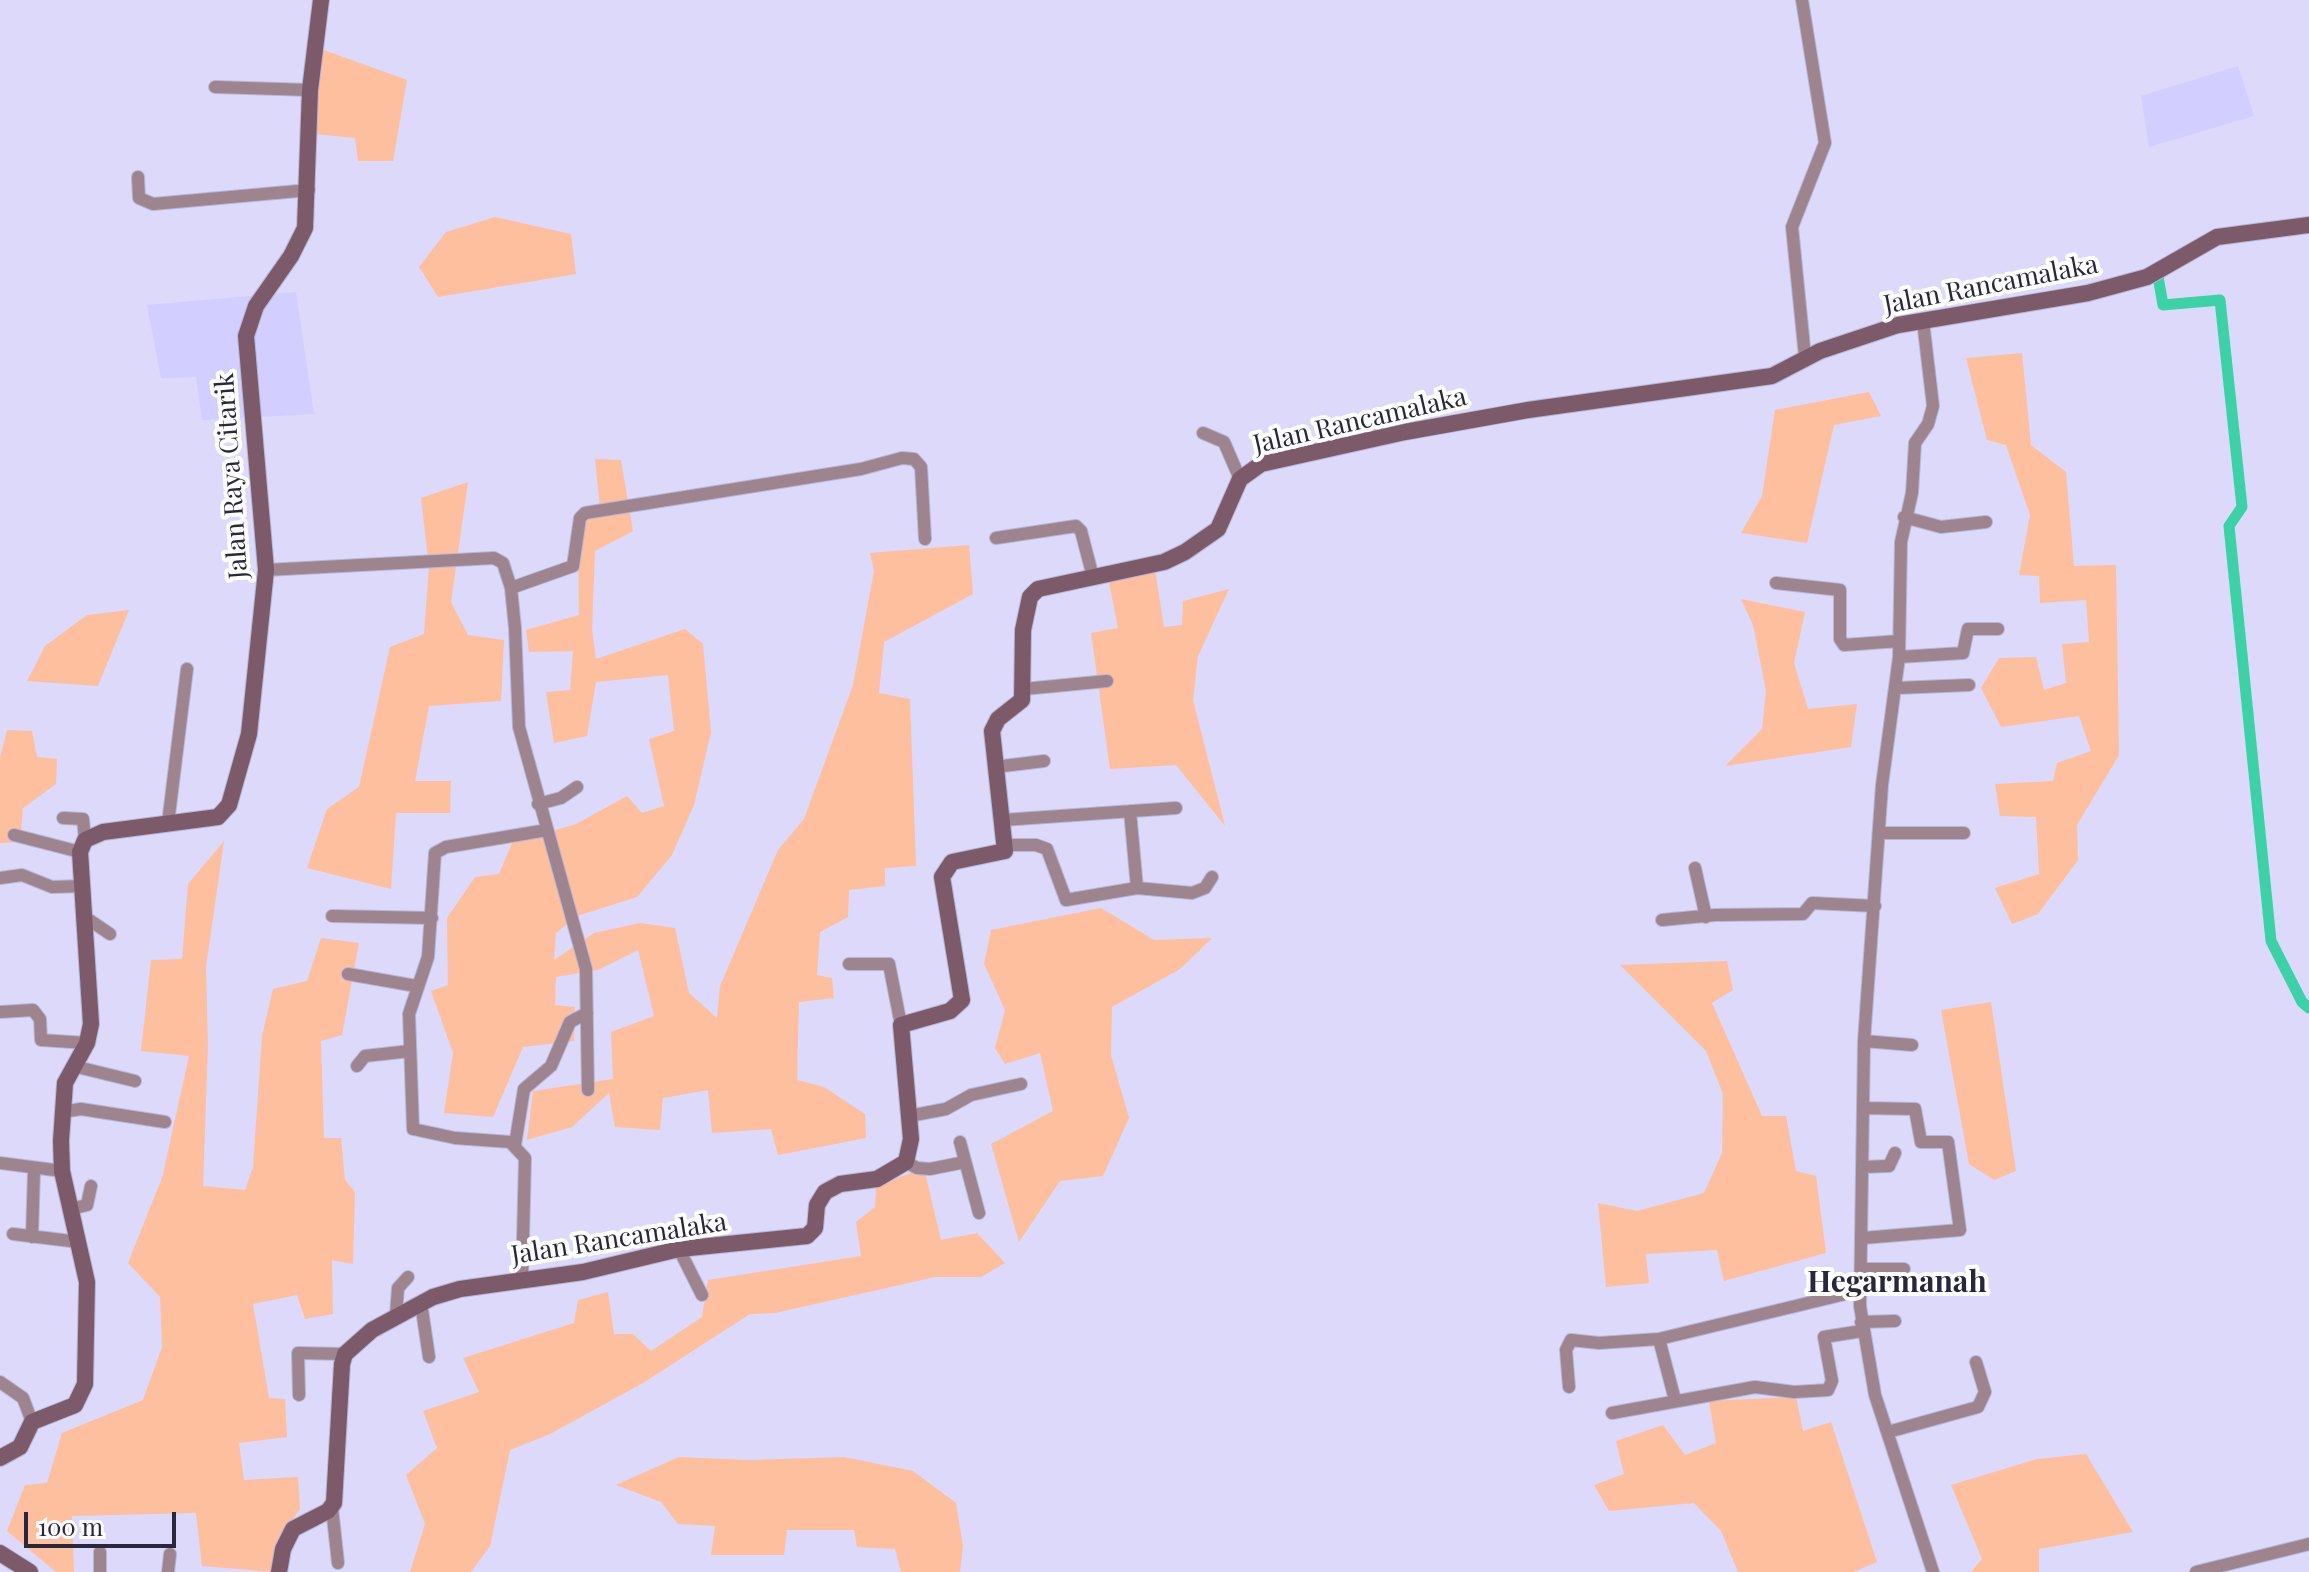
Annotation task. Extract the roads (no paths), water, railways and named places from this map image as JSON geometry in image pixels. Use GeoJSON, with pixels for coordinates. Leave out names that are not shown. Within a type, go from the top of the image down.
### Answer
{"type":"FeatureCollection","features":[{"type":"Feature","properties":{"kind":"street","name":"Jalan Raya Citarik"},"geometry":{"type":"LineString","coordinates":[[83,846],[123,827],[211,819],[229,805],[249,734],[266,570],[246,336],[256,306],[282,270],[305,228],[309,190],[310,90],[321,0]]}},
{"type":"Feature","properties":{"kind":"street"},"geometry":{"type":"LineString","coordinates":[[1802,0],[1825,143],[1792,227],[1805,357]]}},
{"type":"Feature","properties":{"kind":"street"},"geometry":{"type":"LineString","coordinates":[[215,87],[310,90]]}},
{"type":"Feature","properties":{"kind":"street"},"geometry":{"type":"LineString","coordinates":[[138,177],[139,198],[153,204],[309,190]]}},
{"type":"Feature","properties":{"kind":"street","name":"Jalan Rancamalaka"},"geometry":{"type":"LineString","coordinates":[[1024,689],[1022,638],[1030,597],[1043,587],[1164,562],[1200,543],[1222,524],[1240,479],[1261,464],[1405,432],[1665,389],[1761,378],[1783,372],[1805,357],[1886,328],[2067,297],[2117,285],[2147,277],[2217,237],[2309,225]]}},
{"type":"Feature","properties":{"kind":"street"},"geometry":{"type":"LineString","coordinates":[[1923,321],[1933,406],[1928,424],[1915,443],[1912,493],[1904,517],[1897,688],[1884,763],[1864,1041],[1862,1326],[1875,1395],[1933,1572]]}},
{"type":"Feature","properties":{"kind":"street"},"geometry":{"type":"LineString","coordinates":[[1203,433],[1224,442],[1240,479]]}},
{"type":"Feature","properties":{"kind":"street"},"geometry":{"type":"LineString","coordinates":[[511,588],[573,566],[580,518],[585,513],[647,500],[861,469],[902,458],[914,459],[921,467],[925,539]]}},
{"type":"Feature","properties":{"kind":"street"},"geometry":{"type":"LineString","coordinates":[[1904,517],[1941,527],[1986,522]]}},
{"type":"Feature","properties":{"kind":"street"},"geometry":{"type":"LineString","coordinates":[[996,538],[1076,526],[1081,531],[1093,577]]}},
{"type":"Feature","properties":{"kind":"street"},"geometry":{"type":"LineString","coordinates":[[266,570],[494,558],[503,563],[511,588],[519,727],[586,969],[588,1090]]}},
{"type":"Feature","properties":{"kind":"street"},"geometry":{"type":"LineString","coordinates":[[1776,583],[1840,590],[1840,639],[1844,645],[1899,641]]}},
{"type":"Feature","properties":{"kind":"street"},"geometry":{"type":"LineString","coordinates":[[1899,657],[1963,653],[1968,629],[1998,629]]}},
{"type":"Feature","properties":{"kind":"street"},"geometry":{"type":"LineString","coordinates":[[168,823],[187,669]]}},
{"type":"Feature","properties":{"kind":"street"},"geometry":{"type":"LineString","coordinates":[[901,1025],[950,1011],[962,1000],[944,870],[952,862],[1000,855],[1006,845],[991,737],[994,725],[1022,700],[1024,689],[1107,681]]}},
{"type":"Feature","properties":{"kind":"street"},"geometry":{"type":"LineString","coordinates":[[1897,688],[1969,685]]}},
{"type":"Feature","properties":{"kind":"street"},"geometry":{"type":"LineString","coordinates":[[995,767],[1044,761]]}},
{"type":"Feature","properties":{"kind":"street"},"geometry":{"type":"LineString","coordinates":[[538,804],[561,798],[577,787]]}},
{"type":"Feature","properties":{"kind":"street"},"geometry":{"type":"LineString","coordinates":[[1003,820],[1176,808]]}},
{"type":"Feature","properties":{"kind":"street"},"geometry":{"type":"LineString","coordinates":[[1130,811],[1137,888]]}},
{"type":"Feature","properties":{"kind":"street"},"geometry":{"type":"LineString","coordinates":[[0,1458],[20,1447],[32,1422],[71,1408],[85,1384],[87,1282],[62,1171],[62,1112],[65,1083],[87,1043],[91,1024],[83,886],[83,819],[63,818]]}},
{"type":"Feature","properties":{"kind":"street"},"geometry":{"type":"LineString","coordinates":[[522,1280],[525,1158],[515,1145],[416,1132],[411,1124],[409,1014],[428,957],[435,853],[446,847],[547,830]]}},
{"type":"Feature","properties":{"kind":"street"},"geometry":{"type":"LineString","coordinates":[[1880,833],[1964,833]]}},
{"type":"Feature","properties":{"kind":"street"},"geometry":{"type":"LineString","coordinates":[[14,835],[83,846]]}},
{"type":"Feature","properties":{"kind":"street"},"geometry":{"type":"LineString","coordinates":[[1006,845],[1042,845],[1047,849],[1066,900],[1137,888],[1192,893],[1205,888],[1212,877]]}},
{"type":"Feature","properties":{"kind":"street"},"geometry":{"type":"LineString","coordinates":[[1695,868],[1706,917]]}},
{"type":"Feature","properties":{"kind":"street"},"geometry":{"type":"LineString","coordinates":[[0,878],[22,875],[52,887],[83,886]]}},
{"type":"Feature","properties":{"kind":"street"},"geometry":{"type":"LineString","coordinates":[[1662,920],[1803,914],[1812,903],[1875,906]]}},
{"type":"Feature","properties":{"kind":"street"},"geometry":{"type":"LineString","coordinates":[[332,916],[432,918]]}},
{"type":"Feature","properties":{"kind":"street"},"geometry":{"type":"LineString","coordinates":[[85,917],[110,934]]}},
{"type":"Feature","properties":{"kind":"street"},"geometry":{"type":"LineString","coordinates":[[849,964],[889,964],[901,1025],[911,1139],[906,1162],[917,1168],[930,1169],[965,1162]]}},
{"type":"Feature","properties":{"kind":"street"},"geometry":{"type":"LineString","coordinates":[[348,974],[416,986]]}},
{"type":"Feature","properties":{"kind":"street"},"geometry":{"type":"LineString","coordinates":[[0,1012],[33,1010],[40,1019],[41,1040],[87,1043]]}},
{"type":"Feature","properties":{"kind":"street"},"geometry":{"type":"LineString","coordinates":[[515,1145],[524,1089],[551,1066],[570,1022],[587,1013]]}},
{"type":"Feature","properties":{"kind":"street"},"geometry":{"type":"LineString","coordinates":[[1864,1041],[1912,1045]]}},
{"type":"Feature","properties":{"kind":"street"},"geometry":{"type":"LineString","coordinates":[[357,1066],[365,1056],[410,1051]]}},
{"type":"Feature","properties":{"kind":"street"},"geometry":{"type":"LineString","coordinates":[[73,1066],[135,1081]]}},
{"type":"Feature","properties":{"kind":"street"},"geometry":{"type":"LineString","coordinates":[[909,1116],[946,1109],[971,1095],[1021,1084]]}},
{"type":"Feature","properties":{"kind":"street"},"geometry":{"type":"LineString","coordinates":[[1863,1238],[1960,1230],[1948,1142],[1921,1142],[1915,1109],[1864,1108]]}},
{"type":"Feature","properties":{"kind":"street"},"geometry":{"type":"LineString","coordinates":[[62,1112],[81,1109],[165,1122]]}},
{"type":"Feature","properties":{"kind":"street"},"geometry":{"type":"LineString","coordinates":[[960,1142],[979,1213]]}},
{"type":"Feature","properties":{"kind":"street"},"geometry":{"type":"LineString","coordinates":[[1863,1167],[1889,1166],[1895,1153]]}},
{"type":"Feature","properties":{"kind":"street","name":"Jalan Rancamalaka"},"geometry":{"type":"LineString","coordinates":[[345,1354],[396,1315],[460,1289],[583,1272],[679,1249],[807,1236],[815,1228],[817,1205],[825,1192],[840,1184],[877,1179],[906,1162]]}},
{"type":"Feature","properties":{"kind":"street"},"geometry":{"type":"LineString","coordinates":[[0,1163],[34,1170],[62,1171]]}},
{"type":"Feature","properties":{"kind":"street"},"geometry":{"type":"LineString","coordinates":[[32,1237],[34,1170]]}},
{"type":"Feature","properties":{"kind":"street"},"geometry":{"type":"LineString","coordinates":[[71,1209],[87,1205],[91,1186]]}},
{"type":"Feature","properties":{"kind":"street"},"geometry":{"type":"LineString","coordinates":[[13,1234],[79,1242]]}},
{"type":"Feature","properties":{"kind":"street"},"geometry":{"type":"LineString","coordinates":[[679,1249],[702,1295]]}},
{"type":"Feature","properties":{"kind":"street"},"geometry":{"type":"LineString","coordinates":[[1863,1269],[1904,1269]]}},
{"type":"Feature","properties":{"kind":"street"},"geometry":{"type":"LineString","coordinates":[[396,1315],[398,1288],[408,1277]]}},
{"type":"Feature","properties":{"kind":"street"},"geometry":{"type":"LineString","coordinates":[[1569,1387],[1568,1341],[1607,1343],[1659,1339],[1862,1290]]}},
{"type":"Feature","properties":{"kind":"street"},"geometry":{"type":"LineString","coordinates":[[421,1303],[429,1357]]}},
{"type":"Feature","properties":{"kind":"street"},"geometry":{"type":"LineString","coordinates":[[1612,1413],[1755,1387],[1794,1392],[1828,1390],[1832,1381],[1824,1337],[1895,1321]]}},
{"type":"Feature","properties":{"kind":"street"},"geometry":{"type":"LineString","coordinates":[[1659,1339],[1675,1400]]}},
{"type":"Feature","properties":{"kind":"street"},"geometry":{"type":"LineString","coordinates":[[299,1395],[298,1353],[345,1354],[332,1508],[338,1563]]}},
{"type":"Feature","properties":{"kind":"street"},"geometry":{"type":"LineString","coordinates":[[1888,1432],[1978,1407],[1985,1392],[1976,1362]]}},
{"type":"Feature","properties":{"kind":"street"},"geometry":{"type":"LineString","coordinates":[[0,1382],[23,1398],[32,1422]]}},
{"type":"Feature","properties":{"kind":"street"},"geometry":{"type":"LineString","coordinates":[[279,1572],[283,1549],[293,1529],[332,1508]]}},
{"type":"Feature","properties":{"kind":"street"},"geometry":{"type":"LineString","coordinates":[[2196,1572],[2309,1544]]}},
{"type":"Feature","properties":{"kind":"street"},"geometry":{"type":"LineString","coordinates":[[100,1552],[100,1572]]}},
{"type":"Feature","properties":{"kind":"street"},"geometry":{"type":"LineString","coordinates":[[0,1553],[30,1572]]}},
{"type":"Feature","properties":{"kind":"street"},"geometry":{"type":"LineString","coordinates":[[168,1572],[170,1554]]}},
{"type":"Feature","properties":{"kind":"waterway"},"geometry":{"type":"LineString","coordinates":[[2157,271],[2163,305],[2220,300],[2242,507],[2229,526],[2271,941],[2302,1002],[2309,1008]]}},
{"type":"Feature","properties":{"kind":"district","name":"Hegarmanah"},"geometry":{"type":"Point","coordinates":[1897,1283]}}]}
